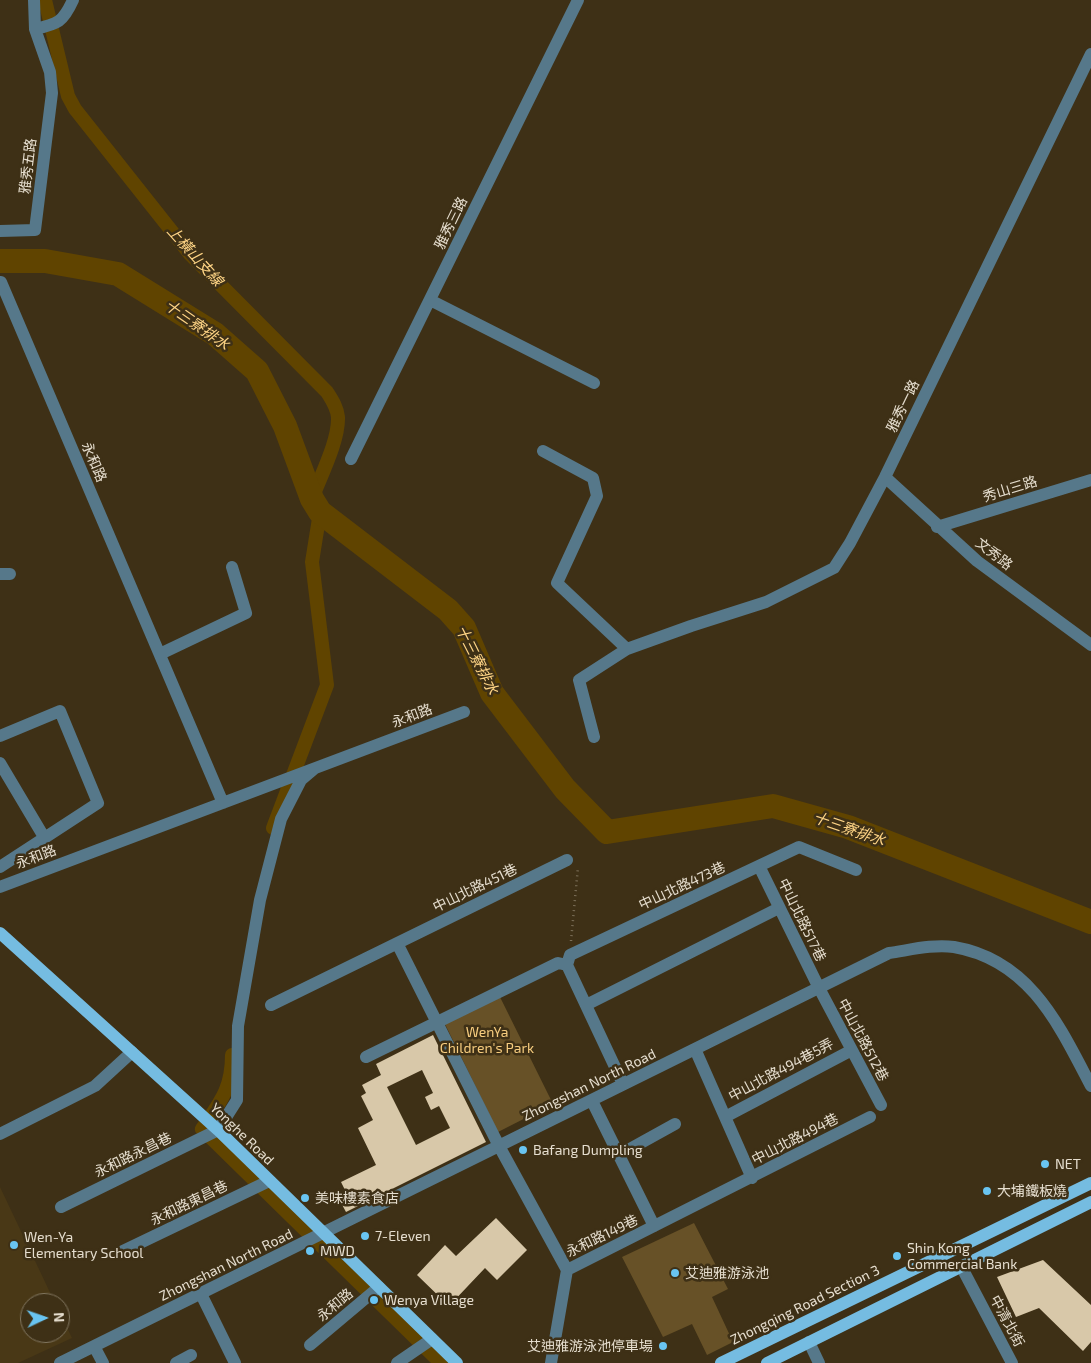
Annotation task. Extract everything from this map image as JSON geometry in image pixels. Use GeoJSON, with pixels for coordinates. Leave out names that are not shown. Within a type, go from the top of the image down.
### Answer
{"type":"FeatureCollection","features":[{"type":"Feature","properties":{"kind":"main road","name":"Yonghe Road"},"geometry":{"type":"LineString","coordinates":[[0,933],[218,1130],[457,1363]]}},
{"type":"Feature","properties":{"kind":"main road","name":"Zhongqing Road Section 3"},"geometry":{"type":"LineString","coordinates":[[721,1363],[1091,1183]]}},
{"type":"Feature","properties":{"kind":"main road"},"geometry":{"type":"LineString","coordinates":[[767,1363],[1091,1202]]}},
{"type":"Feature","properties":{"kind":"street"},"geometry":{"type":"LineString","coordinates":[[34,0],[46,26],[64,17],[72,0]]}},
{"type":"Feature","properties":{"kind":"street","name":"雅秀三路"},"geometry":{"type":"LineString","coordinates":[[351,459],[578,0]]}},
{"type":"Feature","properties":{"kind":"street","name":"雅秀五路"},"geometry":{"type":"LineString","coordinates":[[0,231],[35,230],[52,93],[46,26]]}},
{"type":"Feature","properties":{"kind":"street","name":"雅秀一路"},"geometry":{"type":"LineString","coordinates":[[594,737],[579,680],[627,649],[766,602],[834,568],[886,477],[1091,54]]}},
{"type":"Feature","properties":{"kind":"street","name":"永和路"},"geometry":{"type":"LineString","coordinates":[[1,282],[223,803]]}},
{"type":"Feature","properties":{"kind":"street"},"geometry":{"type":"LineString","coordinates":[[430,300],[594,383]]}},
{"type":"Feature","properties":{"kind":"street"},"geometry":{"type":"LineString","coordinates":[[543,451],[593,478],[597,496],[557,583],[627,649]]}},
{"type":"Feature","properties":{"kind":"street","name":"文秀路"},"geometry":{"type":"LineString","coordinates":[[886,477],[937,527],[977,561],[1091,645]]}},
{"type":"Feature","properties":{"kind":"street","name":"秀山三路"},"geometry":{"type":"LineString","coordinates":[[937,527],[1091,480]]}},
{"type":"Feature","properties":{"kind":"street"},"geometry":{"type":"LineString","coordinates":[[160,654],[246,613],[232,567]]}},
{"type":"Feature","properties":{"kind":"street"},"geometry":{"type":"LineString","coordinates":[[0,736],[60,711],[98,803],[44,837],[0,868]]}},
{"type":"Feature","properties":{"kind":"street","name":"永和路"},"geometry":{"type":"LineString","coordinates":[[0,887],[464,712]]}},
{"type":"Feature","properties":{"kind":"street"},"geometry":{"type":"LineString","coordinates":[[0,763],[44,837]]}},
{"type":"Feature","properties":{"kind":"street","name":"永和路"},"geometry":{"type":"LineString","coordinates":[[218,1130],[237,1100],[238,1026],[260,900],[281,819],[300,780],[314,769]]}},
{"type":"Feature","properties":{"kind":"street","name":"中山北路473巷"},"geometry":{"type":"LineString","coordinates":[[366,1057],[558,963],[569,960],[799,846],[856,870]]}},
{"type":"Feature","properties":{"kind":"street","name":"中山北路451巷"},"geometry":{"type":"LineString","coordinates":[[271,1005],[567,860]]}},
{"type":"Feature","properties":{"kind":"street","name":"中山北路517巷"},"geometry":{"type":"LineString","coordinates":[[759,866],[819,988]]}},
{"type":"Feature","properties":{"kind":"street"},"geometry":{"type":"LineString","coordinates":[[586,1005],[779,908]]}},
{"type":"Feature","properties":{"kind":"street"},"geometry":{"type":"LineString","coordinates":[[397,943],[438,1021],[499,1146],[567,1270]]}},
{"type":"Feature","properties":{"kind":"street","name":"Zhongshan North Road"},"geometry":{"type":"LineString","coordinates":[[60,1363],[889,953],[926,947],[953,947],[987,956],[1019,976],[1055,1018],[1091,1086]]}},
{"type":"Feature","properties":{"kind":"street"},"geometry":{"type":"LineString","coordinates":[[569,960],[586,1005],[623,1084]]}},
{"type":"Feature","properties":{"kind":"street","name":"中山北路512巷"},"geometry":{"type":"LineString","coordinates":[[819,988],[881,1105]]}},
{"type":"Feature","properties":{"kind":"street","name":"中山北路494巷"},"geometry":{"type":"LineString","coordinates":[[695,1050],[752,1178],[870,1117]]}},
{"type":"Feature","properties":{"kind":"street","name":"中山北路494巷5弄"},"geometry":{"type":"LineString","coordinates":[[725,1117],[852,1050]]}},
{"type":"Feature","properties":{"kind":"street"},"geometry":{"type":"LineString","coordinates":[[0,1134],[95,1086],[132,1052]]}},
{"type":"Feature","properties":{"kind":"street"},"geometry":{"type":"LineString","coordinates":[[592,1101],[654,1226]]}},
{"type":"Feature","properties":{"kind":"street"},"geometry":{"type":"LineString","coordinates":[[619,1155],[674,1124]]}},
{"type":"Feature","properties":{"kind":"street","name":"永和路永昌巷"},"geometry":{"type":"LineString","coordinates":[[61,1206],[218,1130]]}},
{"type":"Feature","properties":{"kind":"street","name":"永和路149巷"},"geometry":{"type":"LineString","coordinates":[[551,1363],[567,1270],[752,1178]]}},
{"type":"Feature","properties":{"kind":"street","name":"永和路東昌巷"},"geometry":{"type":"LineString","coordinates":[[121,1252],[269,1181]]}},
{"type":"Feature","properties":{"kind":"street","name":"中清北街"},"geometry":{"type":"LineString","coordinates":[[961,1266],[1012,1363]]}},
{"type":"Feature","properties":{"kind":"street","name":"永和路"},"geometry":{"type":"LineString","coordinates":[[310,1345],[378,1287]]}},
{"type":"Feature","properties":{"kind":"street"},"geometry":{"type":"LineString","coordinates":[[201,1294],[235,1363]]}},
{"type":"Feature","properties":{"kind":"street"},"geometry":{"type":"LineString","coordinates":[[398,1363],[432,1339]]}},
{"type":"Feature","properties":{"kind":"street"},"geometry":{"type":"LineString","coordinates":[[808,1342],[819,1363]]}},
{"type":"Feature","properties":{"kind":"street"},"geometry":{"type":"LineString","coordinates":[[94,1346],[103,1363]]}},
{"type":"Feature","properties":{"kind":"street"},"geometry":{"type":"LineString","coordinates":[[176,1363],[191,1355]]}},
{"type":"Feature","properties":{"kind":"path"},"geometry":{"type":"LineString","coordinates":[[567,860],[579,859],[569,960]]}},
{"type":"Feature","properties":{"kind":"shaded area","name":"Wen-Ya Elementary School"},"geometry":{"type":"Polygon","coordinates":[[[0,1187],[50,1293],[20,1293],[20,1343],[61,1343],[18,1363],[0,1363],[0,1187]]]}},
{"type":"Feature","properties":{"kind":"green space","name":"WenYa Children's Park"},"geometry":{"type":"Polygon","coordinates":[[[500,997],[553,1104],[498,1132],[445,1024],[500,997]]]}},
{"type":"Feature","properties":{"kind":"green space","name":"艾迪雅游泳池"},"geometry":{"type":"Polygon","coordinates":[[[694,1223],[728,1289],[712,1297],[733,1342],[707,1355],[692,1324],[663,1337],[622,1257],[694,1223]]]}},
{"type":"Feature","properties":{"kind":"building"},"geometry":{"type":"Polygon","coordinates":[[[433,1035],[486,1142],[346,1212],[339,1199],[347,1194],[341,1182],[376,1165],[358,1128],[373,1120],[361,1096],[366,1093],[362,1085],[381,1075],[376,1064],[433,1035]],[[422,1070],[387,1087],[416,1145],[450,1128],[439,1106],[431,1110],[425,1097],[433,1093],[422,1070]]]}},
{"type":"Feature","properties":{"kind":"building"},"geometry":{"type":"Polygon","coordinates":[[[496,1218],[527,1250],[497,1280],[485,1268],[449,1306],[417,1275],[445,1245],[456,1256],[496,1218]]]}},
{"type":"Feature","properties":{"kind":"building"},"geometry":{"type":"Polygon","coordinates":[[[1043,1260],[1091,1305],[1091,1342],[1083,1351],[1039,1308],[1016,1317],[997,1277],[1043,1260]]]}},
{"type":"Feature","properties":{"kind":"waterway","name":"上橫山支線"},"geometry":{"type":"LineString","coordinates":[[45,0],[68,96],[75,109],[189,253],[327,392],[334,404],[338,417],[335,437],[312,499]]}},
{"type":"Feature","properties":{"kind":"waterway","name":"十三寮排水"},"geometry":{"type":"LineString","coordinates":[[0,261],[45,261],[118,274],[215,334],[257,371],[285,426],[312,499],[320,512],[448,610],[464,628],[492,693],[565,789],[607,832],[773,806],[848,827],[1091,922]]}},
{"type":"Feature","properties":{"kind":"waterway"},"geometry":{"type":"LineString","coordinates":[[273,828],[327,685],[312,562],[320,512]]}},
{"type":"Feature","properties":{"kind":"waterway"},"geometry":{"type":"LineString","coordinates":[[232,1055],[230,1077],[224,1095],[202,1129],[441,1363]]}},
{"type":"Feature","properties":{"kind":"place","name":"Bafang Dumpling"},"geometry":{"type":"Point","coordinates":[523,1150]}},
{"type":"Feature","properties":{"kind":"place","name":"NET"},"geometry":{"type":"Point","coordinates":[1045,1164]}},
{"type":"Feature","properties":{"kind":"place","name":"大埔鐵板燒"},"geometry":{"type":"Point","coordinates":[987,1191]}},
{"type":"Feature","properties":{"kind":"place","name":"美味樓素食店"},"geometry":{"type":"Point","coordinates":[305,1198]}},
{"type":"Feature","properties":{"kind":"place","name":"7-Eleven"},"geometry":{"type":"Point","coordinates":[365,1236]}},
{"type":"Feature","properties":{"kind":"place","name":"Wen-Ya Elementary School"},"geometry":{"type":"Point","coordinates":[14,1245]}},
{"type":"Feature","properties":{"kind":"place","name":"MWD"},"geometry":{"type":"Point","coordinates":[310,1251]}},
{"type":"Feature","properties":{"kind":"place","name":"Shin Kong Commercial Bank"},"geometry":{"type":"Point","coordinates":[897,1256]}},
{"type":"Feature","properties":{"kind":"place","name":"艾迪雅游泳池"},"geometry":{"type":"Point","coordinates":[675,1273]}},
{"type":"Feature","properties":{"kind":"place","name":"Wenya Village"},"geometry":{"type":"Point","coordinates":[374,1300]}},
{"type":"Feature","properties":{"kind":"place","name":"艾迪雅游泳池停車場"},"geometry":{"type":"Point","coordinates":[663,1346]}}]}
